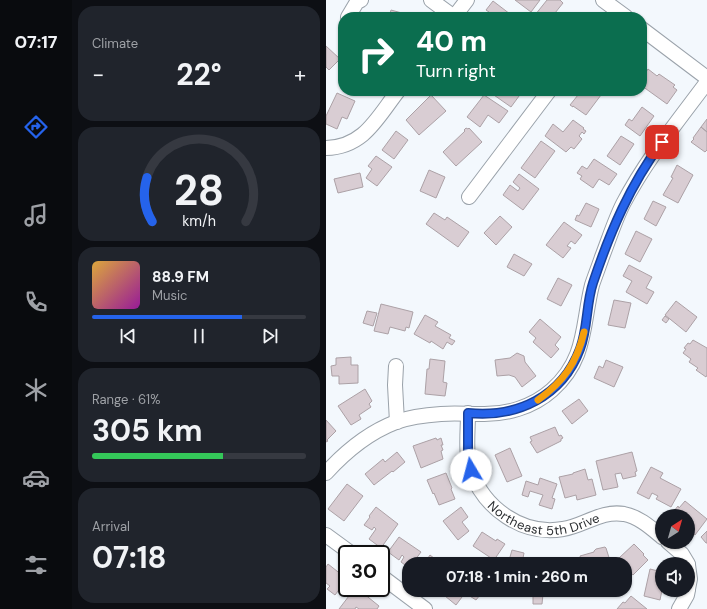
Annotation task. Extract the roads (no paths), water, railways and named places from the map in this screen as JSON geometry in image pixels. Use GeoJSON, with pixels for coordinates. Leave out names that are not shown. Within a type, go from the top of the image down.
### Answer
{"type":"FeatureCollection","features":[{"type":"Feature","properties":{"kind":"street"},"geometry":{"type":"LineString","coordinates":[[351,12],[357,2],[361,0]]}},
{"type":"Feature","properties":{"kind":"street"},"geometry":{"type":"LineString","coordinates":[[431,0],[447,12]]}},
{"type":"Feature","properties":{"kind":"street"},"geometry":{"type":"LineString","coordinates":[[458,12],[467,0]]}},
{"type":"Feature","properties":{"kind":"street"},"geometry":{"type":"LineString","coordinates":[[647,33],[707,78]]}},
{"type":"Feature","properties":{"kind":"street"},"geometry":{"type":"LineString","coordinates":[[326,473],[334,464],[373,433],[397,422],[423,416],[508,412],[532,404],[552,390],[569,371],[580,348],[592,285],[623,204],[653,154],[707,82]]}},
{"type":"Feature","properties":{"kind":"street"},"geometry":{"type":"LineString","coordinates":[[326,148],[336,148],[359,138],[368,130],[394,96]]}},
{"type":"Feature","properties":{"kind":"street"},"geometry":{"type":"LineString","coordinates":[[469,197],[545,96]]}},
{"type":"Feature","properties":{"kind":"street"},"geometry":{"type":"LineString","coordinates":[[396,366],[395,385],[397,422]]}},
{"type":"Feature","properties":{"kind":"street","name":"Northeast 5th Drive"},"geometry":{"type":"LineString","coordinates":[[468,413],[468,458],[471,470],[482,494],[500,513],[523,525],[549,530],[562,530],[574,527],[599,516],[611,513],[623,514],[635,517],[646,523],[655,531]]}},
{"type":"Feature","properties":{"kind":"street"},"geometry":{"type":"LineString","coordinates":[[326,535],[340,545]]}},
{"type":"Feature","properties":{"kind":"street"},"geometry":{"type":"LineString","coordinates":[[676,549],[684,557]]}},
{"type":"Feature","properties":{"kind":"street"},"geometry":{"type":"LineString","coordinates":[[390,583],[425,609]]}},
{"type":"Feature","properties":{"kind":"street"},"geometry":{"type":"LineString","coordinates":[[679,609],[685,597]]}}]}
